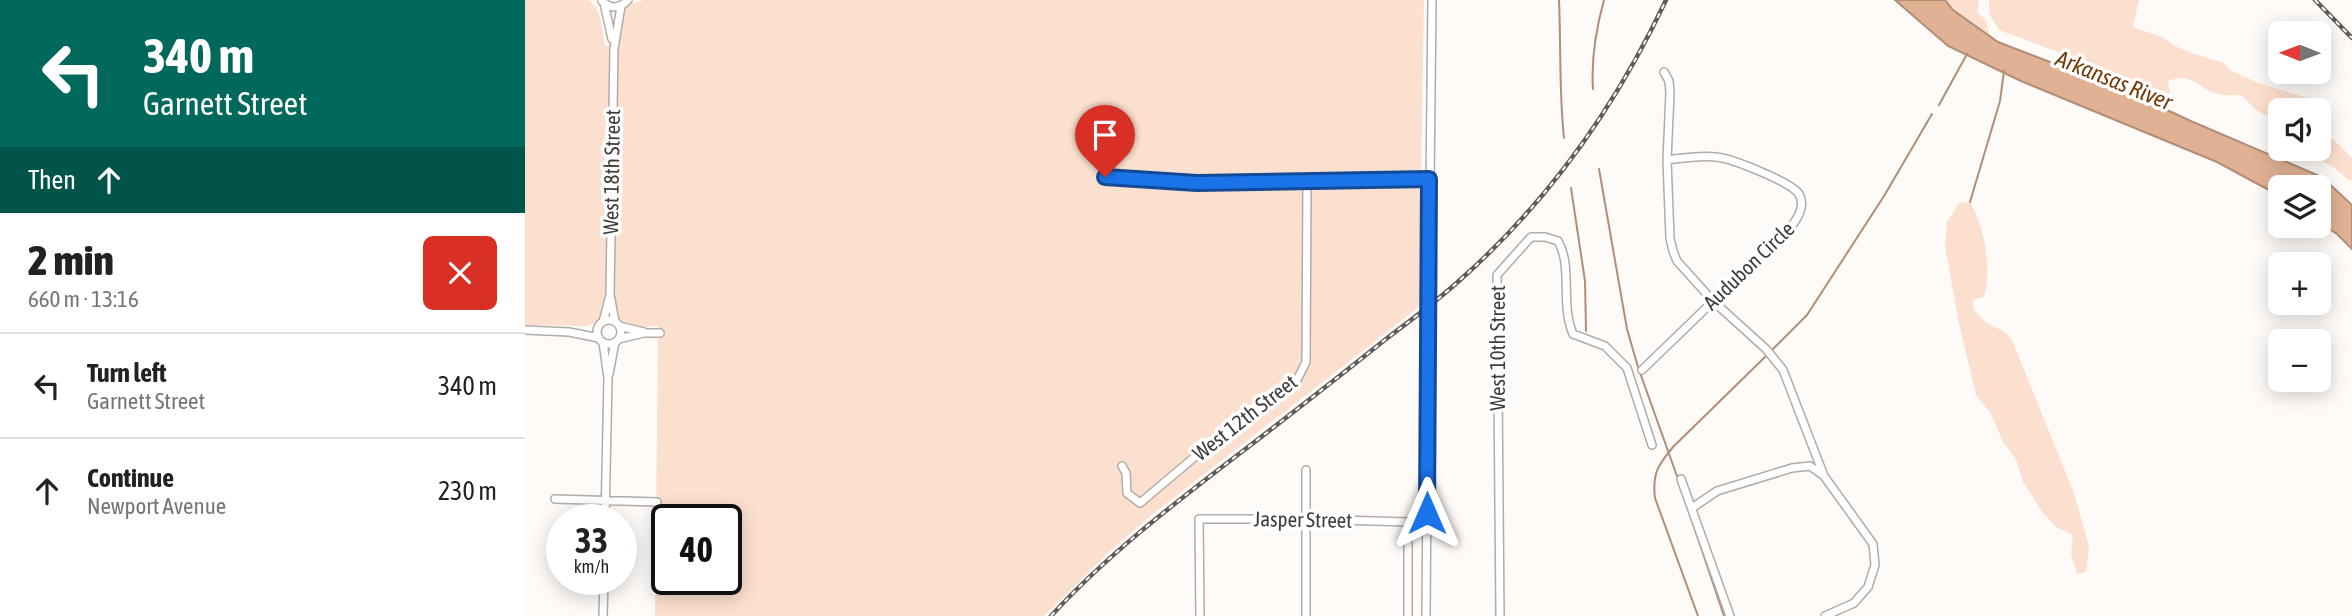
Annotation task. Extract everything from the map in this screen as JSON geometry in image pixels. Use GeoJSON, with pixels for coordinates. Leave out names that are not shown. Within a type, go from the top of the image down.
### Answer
{"type":"FeatureCollection","features":[{"type":"Feature","properties":{"kind":"street"},"geometry":{"type":"LineString","coordinates":[[1426,616],[1432,0]]}},
{"type":"Feature","properties":{"kind":"street"},"geometry":{"type":"LineString","coordinates":[[602,1],[612,7],[627,2]]}},
{"type":"Feature","properties":{"kind":"street","name":"West 18th Street"},"geometry":{"type":"LineString","coordinates":[[602,1],[614,49]]}},
{"type":"Feature","properties":{"kind":"street","name":"West 18th Street"},"geometry":{"type":"LineString","coordinates":[[617,340],[617,324],[610,294],[614,49],[627,2]]}},
{"type":"Feature","properties":{"kind":"street"},"geometry":{"type":"LineString","coordinates":[[1664,72],[1669,81],[1670,93],[1667,160],[1672,251],[1677,261],[1713,301],[1769,352],[1783,369],[1824,475],[1873,544],[1875,565],[1868,587],[1854,603],[1825,616]]}},
{"type":"Feature","properties":{"kind":"street","name":"Audubon Circle"},"geometry":{"type":"LineString","coordinates":[[1642,370],[1793,224],[1800,215],[1802,204],[1798,194],[1789,186],[1724,158],[1702,156],[1667,160]]}},
{"type":"Feature","properties":{"kind":"street"},"geometry":{"type":"LineString","coordinates":[[1105,177],[1197,183],[1429,179]]}},
{"type":"Feature","properties":{"kind":"street","name":"West 12th Street"},"geometry":{"type":"LineString","coordinates":[[1122,466],[1126,473],[1127,493],[1140,503],[1197,455],[1295,384],[1306,362],[1307,182]]}},
{"type":"Feature","properties":{"kind":"street","name":"West 10th Street"},"geometry":{"type":"LineString","coordinates":[[1500,616],[1497,275],[1531,237],[1558,241],[1564,251],[1566,320],[1573,334],[1605,346],[1626,368],[1652,445]]}},
{"type":"Feature","properties":{"kind":"street","name":"West 18th Street"},"geometry":{"type":"LineString","coordinates":[[601,340],[601,325],[610,294]]}},
{"type":"Feature","properties":{"kind":"street"},"geometry":{"type":"LineString","coordinates":[[569,332],[617,324],[644,333]]}},
{"type":"Feature","properties":{"kind":"street"},"geometry":{"type":"LineString","coordinates":[[525,330],[569,332],[601,340],[660,333]]}},
{"type":"Feature","properties":{"kind":"street"},"geometry":{"type":"LineString","coordinates":[[601,340],[608,378],[606,504]]}},
{"type":"Feature","properties":{"kind":"street"},"geometry":{"type":"LineString","coordinates":[[608,378],[617,340]]}},
{"type":"Feature","properties":{"kind":"street"},"geometry":{"type":"LineString","coordinates":[[1692,508],[1717,491],[1792,468],[1810,466],[1824,475]]}},
{"type":"Feature","properties":{"kind":"street"},"geometry":{"type":"LineString","coordinates":[[1306,470],[1306,616]]}},
{"type":"Feature","properties":{"kind":"street"},"geometry":{"type":"LineString","coordinates":[[1681,478],[1730,616]]}},
{"type":"Feature","properties":{"kind":"street"},"geometry":{"type":"LineString","coordinates":[[555,499],[657,502]]}},
{"type":"Feature","properties":{"kind":"street","name":"Jasper Street"},"geometry":{"type":"LineString","coordinates":[[1200,616],[1199,519],[1408,522],[1409,548]]}},
{"type":"Feature","properties":{"kind":"street"},"geometry":{"type":"LineString","coordinates":[[1408,616],[1409,548],[1426,549]]}},
{"type":"Feature","properties":{"kind":"street"},"geometry":{"type":"LineString","coordinates":[[603,616],[604,595]]}},
{"type":"Feature","properties":{"kind":"shaded area"},"geometry":{"type":"Polygon","coordinates":[[[525,0],[588,0],[599,14],[605,45],[620,46],[619,28],[623,9],[644,0],[1424,0],[1419,307],[1149,517],[1044,616],[655,616],[655,595],[742,595],[742,504],[656,504],[658,326],[633,328],[622,325],[616,314],[616,303],[602,304],[603,314],[600,321],[586,326],[525,325],[525,0]]]}},
{"type":"Feature","properties":{"kind":"shaded area"},"geometry":{"type":"Polygon","coordinates":[[[1895,0],[1945,0],[1953,10],[1998,42],[2128,92],[2268,154],[2268,161],[2284,161],[2317,175],[2268,175],[2268,190],[2217,162],[2021,81],[1948,46],[1895,0]]]}},
{"type":"Feature","properties":{"kind":"shaded area"},"geometry":{"type":"Polygon","coordinates":[[[1945,0],[1977,0],[1977,12],[1986,20],[1990,37],[1953,10],[1945,0]]]}},
{"type":"Feature","properties":{"kind":"shaded area"},"geometry":{"type":"Polygon","coordinates":[[[1989,0],[2139,0],[2133,27],[2164,38],[2177,47],[2224,63],[2231,71],[2261,84],[2308,98],[2268,98],[2268,116],[2256,110],[2241,95],[2214,93],[2191,80],[2168,81],[2170,94],[1999,30],[1989,13],[1989,0]]]}},
{"type":"Feature","properties":{"kind":"shaded area"},"geometry":{"type":"Polygon","coordinates":[[[2331,139],[2352,158],[2350,181],[2322,161],[2331,161],[2331,139]]]}},
{"type":"Feature","properties":{"kind":"shaded area"},"geometry":{"type":"Polygon","coordinates":[[[2331,185],[2352,205],[2352,249],[2331,230],[2331,185]]]}},
{"type":"Feature","properties":{"kind":"shaded area"},"geometry":{"type":"Polygon","coordinates":[[[1970,202],[1980,224],[1987,261],[1984,297],[1973,300],[1973,309],[1987,323],[2005,332],[2012,340],[2074,493],[2089,546],[2086,572],[2077,574],[2071,554],[2073,535],[2056,527],[2043,513],[2023,482],[2016,459],[2003,442],[1991,414],[1976,395],[1958,319],[1945,246],[1947,222],[1959,203],[1970,202]]]}},
{"type":"Feature","properties":{"kind":"waterway"},"geometry":{"type":"LineString","coordinates":[[1559,0],[1564,138]]}},
{"type":"Feature","properties":{"kind":"waterway"},"geometry":{"type":"LineString","coordinates":[[1593,89],[1595,44],[1604,0]]}},
{"type":"Feature","properties":{"kind":"waterway"},"geometry":{"type":"LineString","coordinates":[[1939,105],[1967,54]]}},
{"type":"Feature","properties":{"kind":"waterway"},"geometry":{"type":"LineString","coordinates":[[1970,202],[2000,101],[2004,71]]}},
{"type":"Feature","properties":{"kind":"waterway"},"geometry":{"type":"LineString","coordinates":[[1770,352],[1807,315],[1884,196],[1932,114]]}},
{"type":"Feature","properties":{"kind":"waterway"},"geometry":{"type":"LineString","coordinates":[[1599,169],[1627,329],[1678,479]]}},
{"type":"Feature","properties":{"kind":"waterway"},"geometry":{"type":"LineString","coordinates":[[1571,188],[1585,281],[1586,331]]}},
{"type":"Feature","properties":{"kind":"waterway"},"geometry":{"type":"LineString","coordinates":[[1698,616],[1655,498],[1655,476],[1673,447],[1766,356]]}},
{"type":"Feature","properties":{"kind":"waterway"},"geometry":{"type":"LineString","coordinates":[[1682,491],[1724,616]]}},
{"type":"Feature","properties":{"kind":"railway"},"geometry":{"type":"LineString","coordinates":[[1051,616],[1140,532],[1433,303],[1492,250],[1551,185],[1602,115],[1625,78],[1666,0]]}},
{"type":"Feature","properties":{"kind":"railway"},"geometry":{"type":"LineString","coordinates":[[2315,0],[2352,38]]}},
{"type":"Feature","properties":{"kind":"route"},"geometry":{"type":"LineString","coordinates":[[1105,177],[1197,183],[1429,179],[1427,513]]}},
{"type":"Feature","properties":{"kind":"water label","name":"Arkansas River"},"geometry":{"type":"Point","coordinates":[2114,80]}}]}
